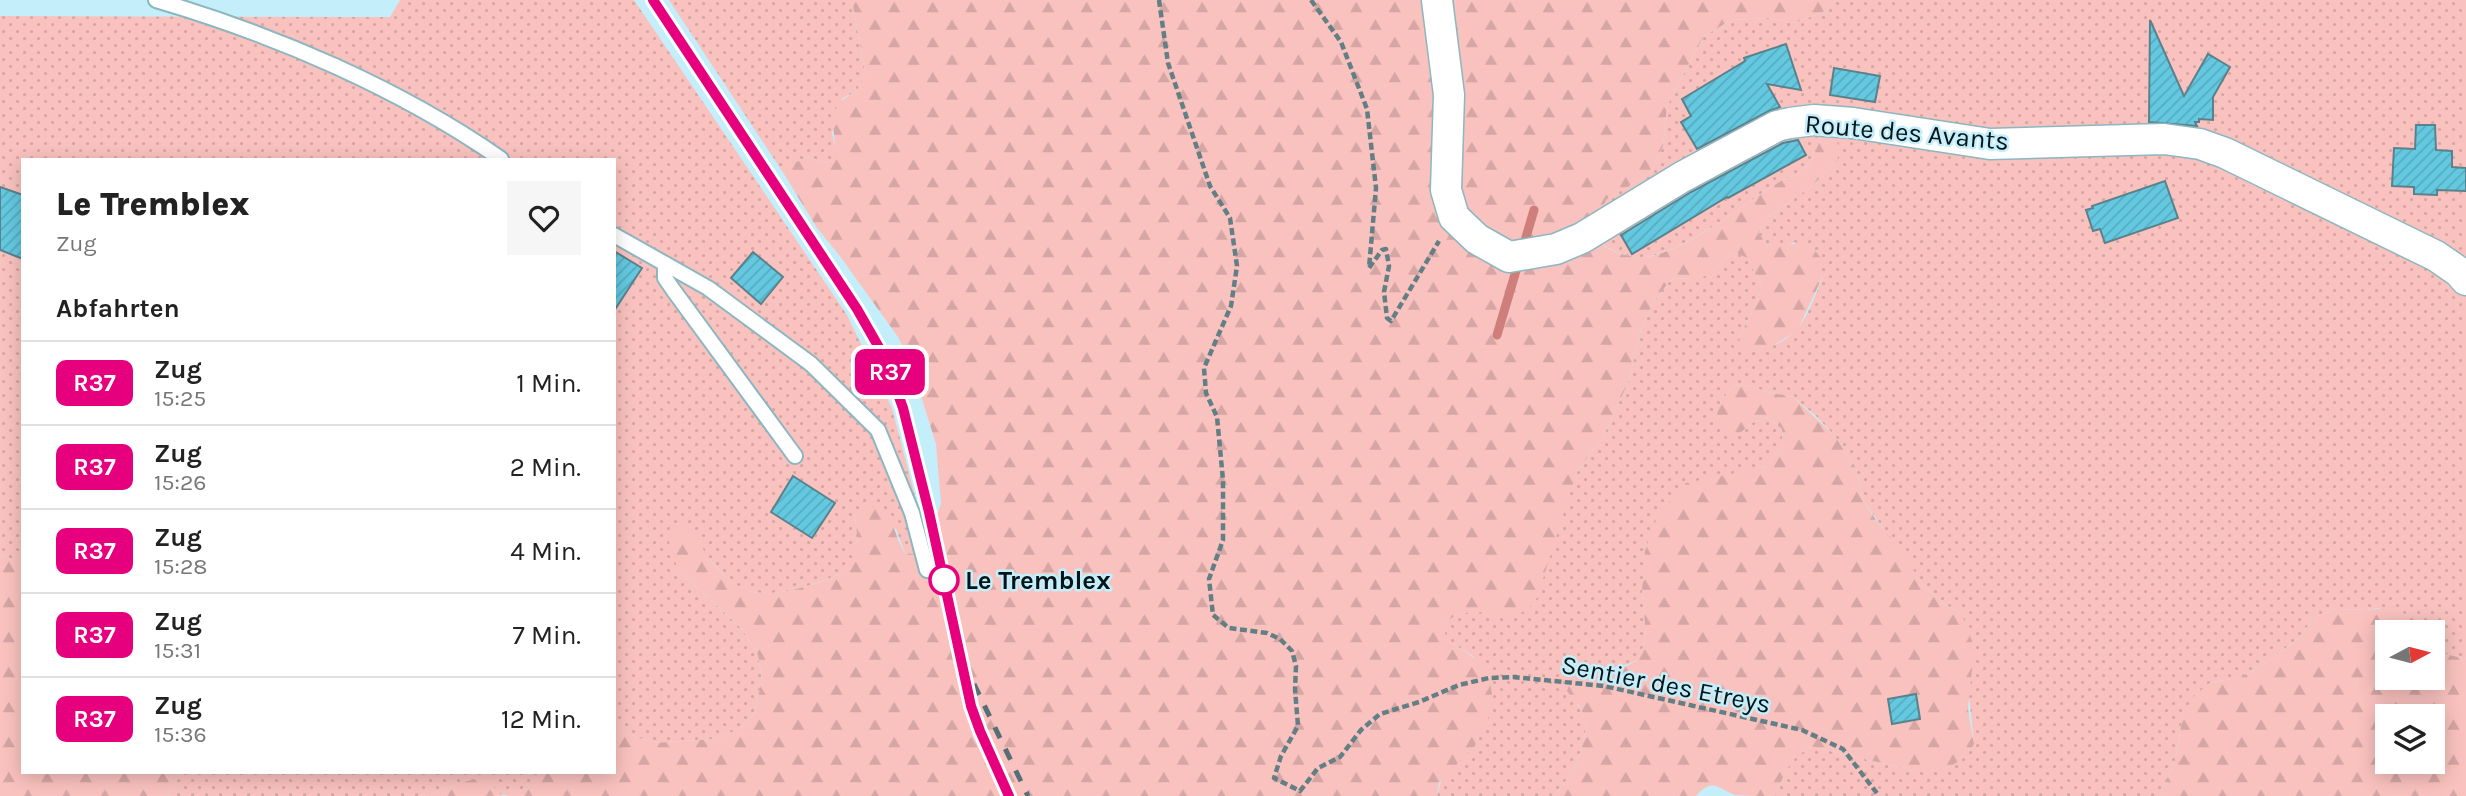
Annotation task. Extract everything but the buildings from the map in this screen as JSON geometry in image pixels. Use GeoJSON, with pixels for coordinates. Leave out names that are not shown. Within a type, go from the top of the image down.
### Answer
{"type":"FeatureCollection","features":[{"type":"Feature","properties":{"kind":"street"},"geometry":{"type":"LineString","coordinates":[[1437,0],[1449,95],[1446,190],[1454,217]]}},
{"type":"Feature","properties":{"kind":"street","name":"Route des Avants"},"geometry":{"type":"LineString","coordinates":[[1454,217],[1477,239],[1509,257],[1556,249],[1582,237],[1682,177],[1777,127],[1814,120],[1853,123],[1990,144],[2164,139],[2200,144],[2237,158],[2436,256],[2466,280]]}},
{"type":"Feature","properties":{"kind":"lane"},"geometry":{"type":"LineString","coordinates":[[156,0],[188,9],[270,40],[382,87],[431,114],[499,158]]}},
{"type":"Feature","properties":{"kind":"lane"},"geometry":{"type":"LineString","coordinates":[[616,236],[708,288],[811,364],[878,430],[912,513],[927,570]]}},
{"type":"Feature","properties":{"kind":"lane"},"geometry":{"type":"LineString","coordinates":[[665,264],[665,278],[795,456]]}},
{"type":"Feature","properties":{"kind":"path","name":"Sentier des Etreys"},"geometry":{"type":"LineString","coordinates":[[1158,0],[1168,63],[1210,186],[1230,218],[1237,266],[1231,306],[1205,368],[1206,393],[1217,417],[1223,480],[1223,540],[1209,579],[1213,615],[1229,628],[1273,636],[1293,651],[1298,726],[1281,756],[1275,778],[1300,792],[1318,768],[1340,757],[1361,730],[1380,714],[1419,702],[1460,684],[1489,678],[1513,677],[1604,686],[1802,730],[1843,749],[1879,796]]}},
{"type":"Feature","properties":{"kind":"path"},"geometry":{"type":"LineString","coordinates":[[1311,0],[1341,42],[1367,109],[1376,188],[1369,268],[1382,250],[1386,249],[1389,266],[1384,292],[1387,318],[1391,321],[1454,217]]}},
{"type":"Feature","properties":{"kind":"green space"},"geometry":{"type":"Polygon","coordinates":[[[400,0],[634,0],[847,315],[892,408],[928,545],[915,554],[905,553],[896,529],[855,515],[858,545],[850,569],[803,587],[777,593],[746,590],[725,576],[703,551],[678,570],[742,629],[758,655],[762,680],[754,714],[740,729],[714,739],[652,743],[616,729],[616,158],[21,158],[21,561],[13,561],[0,554],[0,16],[390,17],[400,0]]]}},
{"type":"Feature","properties":{"kind":"green space"},"geometry":{"type":"Polygon","coordinates":[[[669,0],[852,0],[865,72],[857,91],[843,98],[832,133],[836,151],[833,161],[826,163],[807,157],[786,167],[784,174],[669,0]]]}},
{"type":"Feature","properties":{"kind":"green space"},"geometry":{"type":"Polygon","coordinates":[[[852,0],[1836,0],[1823,12],[1795,23],[1769,18],[1731,20],[1703,37],[1667,106],[1663,146],[1650,173],[1607,199],[1601,209],[1600,243],[1626,255],[1656,255],[1687,242],[1781,181],[1803,171],[1812,159],[1820,140],[1826,136],[1835,137],[1840,149],[1837,161],[1812,186],[1764,220],[1759,233],[1766,245],[1778,247],[1809,243],[1820,257],[1823,276],[1797,331],[1769,348],[1753,352],[1742,349],[1739,338],[1757,301],[1761,285],[1747,258],[1737,253],[1724,258],[1715,271],[1701,278],[1674,279],[1654,301],[1641,330],[1628,383],[1602,439],[1577,471],[1537,598],[1526,610],[1517,614],[1463,613],[1443,626],[1447,639],[1488,668],[1493,701],[1487,722],[1475,745],[1439,783],[1437,796],[508,796],[521,791],[539,774],[616,774],[616,729],[652,743],[714,739],[740,729],[754,714],[762,680],[758,655],[742,629],[678,570],[669,542],[670,524],[680,522],[686,527],[713,563],[734,583],[749,591],[765,593],[803,587],[849,569],[858,545],[855,515],[865,505],[875,507],[888,516],[905,553],[915,554],[928,545],[941,503],[936,444],[910,361],[898,337],[817,228],[784,174],[785,167],[807,157],[826,163],[833,161],[834,114],[845,98],[857,91],[865,72],[852,0]]]}},
{"type":"Feature","properties":{"kind":"green space"},"geometry":{"type":"Polygon","coordinates":[[[1836,0],[2466,0],[2466,659],[2445,654],[2445,620],[2407,620],[2405,614],[2378,608],[2336,609],[2314,617],[2299,638],[2260,667],[2239,678],[2211,682],[2183,715],[2175,761],[2159,796],[1775,796],[1784,773],[1793,760],[1813,747],[1916,771],[1974,743],[1960,612],[1944,604],[1923,585],[1863,500],[1856,468],[1834,435],[1816,416],[1793,397],[1748,385],[1733,386],[1720,402],[1740,433],[1752,423],[1767,417],[1782,429],[1783,447],[1765,467],[1732,475],[1642,590],[1646,638],[1639,659],[1614,667],[1587,664],[1577,705],[1583,714],[1584,738],[1575,765],[1561,788],[1554,796],[1437,796],[1474,657],[1446,639],[1442,627],[1448,620],[1462,613],[1504,614],[1559,523],[1577,471],[1602,439],[1628,383],[1641,330],[1654,301],[1674,279],[1686,279],[1715,271],[1724,258],[1737,253],[1747,257],[1761,285],[1757,301],[1739,338],[1753,352],[1782,341],[1800,326],[1806,316],[1823,277],[1795,242],[1780,249],[1766,245],[1759,233],[1764,220],[1812,186],[1837,161],[1820,140],[1812,159],[1803,171],[1781,181],[1720,222],[1671,250],[1640,257],[1612,250],[1600,242],[1601,209],[1607,199],[1650,173],[1663,146],[1667,106],[1703,37],[1731,20],[1769,18],[1795,23],[1823,12],[1836,0]]]}},
{"type":"Feature","properties":{"kind":"green space"},"geometry":{"type":"Polygon","coordinates":[[[1748,385],[1793,397],[1834,435],[1856,468],[1863,500],[1876,520],[1898,546],[1923,585],[1944,604],[1960,612],[1970,632],[1973,659],[1968,709],[1974,744],[1966,757],[1942,771],[1916,771],[1813,747],[1793,760],[1775,796],[1735,795],[1711,785],[1696,796],[1554,796],[1573,769],[1585,735],[1583,714],[1567,691],[1576,667],[1617,668],[1639,659],[1646,638],[1642,590],[1645,551],[1658,514],[1686,483],[1765,467],[1783,447],[1782,429],[1767,417],[1752,423],[1740,433],[1723,432],[1716,418],[1720,402],[1733,386],[1748,385]]]}},
{"type":"Feature","properties":{"kind":"green space"},"geometry":{"type":"Polygon","coordinates":[[[0,554],[13,561],[21,561],[21,774],[181,774],[168,796],[0,796],[0,554]]]}},
{"type":"Feature","properties":{"kind":"green space"},"geometry":{"type":"Polygon","coordinates":[[[2395,607],[2405,614],[2407,620],[2375,620],[2375,690],[2445,690],[2445,654],[2466,659],[2466,796],[2159,796],[2175,761],[2183,715],[2193,697],[2211,682],[2239,678],[2260,667],[2299,638],[2314,617],[2336,609],[2395,607]]]}},
{"type":"Feature","properties":{"kind":"green space"},"geometry":{"type":"Polygon","coordinates":[[[181,774],[539,774],[521,791],[508,796],[459,783],[424,796],[168,796],[181,774]]]}},
{"type":"Feature","properties":{"kind":"green space"},"geometry":{"type":"Polygon","coordinates":[[[481,778],[492,780],[496,792],[504,796],[424,796],[459,783],[481,778]]]}},
{"type":"Feature","properties":{"kind":"waterway"},"geometry":{"type":"LineString","coordinates":[[1497,335],[1534,210]]}},
{"type":"Feature","properties":{"kind":"railway"},"geometry":{"type":"LineString","coordinates":[[653,0],[857,309],[886,360],[902,401],[925,487],[972,706],[980,731],[1009,796]]}},
{"type":"Feature","properties":{"kind":"railway"},"geometry":{"type":"LineString","coordinates":[[974,684],[1028,796]]}},
{"type":"Feature","properties":{"kind":"train","name":"R37"},"geometry":{"type":"LineString","coordinates":[[653,0],[857,309],[885,358],[898,390],[911,436],[971,706],[1009,796]]}},
{"type":"Feature","properties":{"kind":"place","name":"Le Tremblex"},"geometry":{"type":"Point","coordinates":[944,580]}}]}
